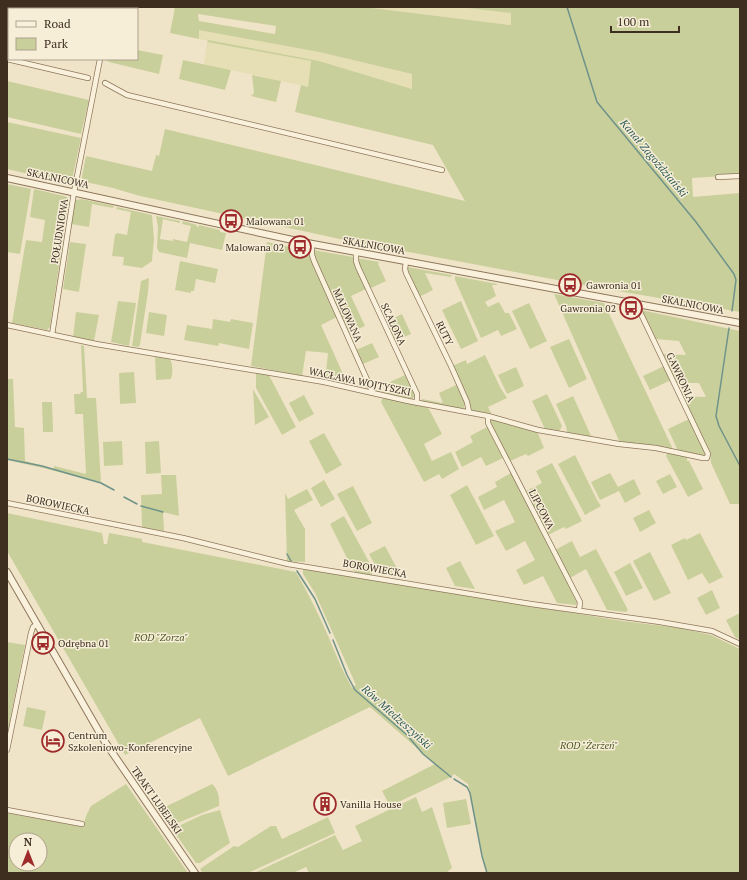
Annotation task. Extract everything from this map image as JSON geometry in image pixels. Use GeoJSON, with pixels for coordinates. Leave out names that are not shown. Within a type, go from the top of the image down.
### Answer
{"type":"FeatureCollection","features":[{"type":"Feature","properties":{"kind":"street"},"geometry":{"type":"LineString","coordinates":[[11,60],[88,78]]}},
{"type":"Feature","properties":{"kind":"street","name":"POŁUDNIOWA"},"geometry":{"type":"LineString","coordinates":[[52,335],[74,192],[100,60]]}},
{"type":"Feature","properties":{"kind":"street"},"geometry":{"type":"LineString","coordinates":[[105,83],[127,95],[442,170]]}},
{"type":"Feature","properties":{"kind":"street"},"geometry":{"type":"LineString","coordinates":[[718,177],[740,176]]}},
{"type":"Feature","properties":{"kind":"street","name":"SKALNICOWA"},"geometry":{"type":"LineString","coordinates":[[7,178],[312,244],[740,323]]}},
{"type":"Feature","properties":{"kind":"street","name":"MALOWANA"},"geometry":{"type":"LineString","coordinates":[[312,244],[312,255],[314,261],[373,393]]}},
{"type":"Feature","properties":{"kind":"street","name":"SCALONA"},"geometry":{"type":"LineString","coordinates":[[356,252],[358,267],[417,394],[417,403]]}},
{"type":"Feature","properties":{"kind":"street","name":"RUTY"},"geometry":{"type":"LineString","coordinates":[[406,262],[406,273],[454,373],[467,402],[469,412]]}},
{"type":"Feature","properties":{"kind":"street","name":"GAWRONIA"},"geometry":{"type":"LineString","coordinates":[[640,304],[640,312],[708,454],[707,458]]}},
{"type":"Feature","properties":{"kind":"street","name":"WACŁAWA WOJTYSZKI"},"geometry":{"type":"LineString","coordinates":[[7,325],[173,358],[324,382],[417,403],[488,416],[538,430],[563,435],[647,447],[707,458]]}},
{"type":"Feature","properties":{"kind":"street","name":"LIPCOWA"},"geometry":{"type":"LineString","coordinates":[[488,416],[488,423],[580,602],[579,611]]}},
{"type":"Feature","properties":{"kind":"street","name":"BOROWIECKA"},"geometry":{"type":"LineString","coordinates":[[7,503],[183,538],[288,564],[712,631],[740,644]]}},
{"type":"Feature","properties":{"kind":"street","name":"TRAKT LUBELSKI"},"geometry":{"type":"LineString","coordinates":[[7,572],[113,754],[195,873]]}},
{"type":"Feature","properties":{"kind":"street"},"geometry":{"type":"LineString","coordinates":[[7,750],[31,633],[33,627],[37,624]]}},
{"type":"Feature","properties":{"kind":"street"},"geometry":{"type":"LineString","coordinates":[[7,810],[82,824]]}},
{"type":"Feature","properties":{"kind":"shaded area"},"geometry":{"type":"Polygon","coordinates":[[[364,7],[459,7],[511,13],[511,25],[364,7]]]}},
{"type":"Feature","properties":{"kind":"shaded area"},"geometry":{"type":"Polygon","coordinates":[[[199,29],[319,52],[412,74],[412,89],[319,61],[199,39],[199,29]]]}},
{"type":"Feature","properties":{"kind":"shaded area"},"geometry":{"type":"Polygon","coordinates":[[[207,42],[311,61],[308,87],[204,64],[207,42]]]}},
{"type":"Feature","properties":{"kind":"green space"},"geometry":{"type":"Polygon","coordinates":[[[175,7],[364,7],[511,25],[511,13],[459,7],[740,7],[740,175],[692,178],[693,197],[740,193],[740,312],[589,286],[340,239],[140,196],[81,181],[86,156],[152,171],[156,155],[159,156],[165,129],[465,201],[433,145],[295,112],[301,85],[308,87],[311,61],[207,42],[208,40],[319,61],[412,89],[412,74],[319,52],[199,30],[199,39],[170,33],[175,7]],[[198,14],[199,21],[275,34],[276,26],[198,14]]]}},
{"type":"Feature","properties":{"kind":"green space"},"geometry":{"type":"Polygon","coordinates":[[[138,50],[163,55],[159,74],[109,62],[106,60],[138,60],[138,50]]]}},
{"type":"Feature","properties":{"kind":"green space"},"geometry":{"type":"Polygon","coordinates":[[[183,60],[231,70],[225,90],[179,79],[183,60]]]}},
{"type":"Feature","properties":{"kind":"green space"},"geometry":{"type":"Polygon","coordinates":[[[252,75],[281,81],[276,102],[251,96],[254,93],[252,75]]]}},
{"type":"Feature","properties":{"kind":"green space"},"geometry":{"type":"Polygon","coordinates":[[[7,81],[89,100],[81,134],[7,117],[7,81]]]}},
{"type":"Feature","properties":{"kind":"green space"},"geometry":{"type":"Polygon","coordinates":[[[7,122],[81,138],[72,180],[63,182],[7,169],[7,122]]]}},
{"type":"Feature","properties":{"kind":"green space"},"geometry":{"type":"Polygon","coordinates":[[[7,184],[31,189],[20,254],[7,252],[7,184]]]}},
{"type":"Feature","properties":{"kind":"green space"},"geometry":{"type":"Polygon","coordinates":[[[34,189],[69,198],[50,327],[47,330],[12,323],[26,240],[42,242],[45,220],[30,217],[34,189]]]}},
{"type":"Feature","properties":{"kind":"green space"},"geometry":{"type":"Polygon","coordinates":[[[82,199],[114,206],[113,208],[92,204],[89,227],[71,224],[75,200],[82,199]]]}},
{"type":"Feature","properties":{"kind":"green space"},"geometry":{"type":"Polygon","coordinates":[[[117,207],[152,215],[154,239],[152,261],[142,268],[123,265],[124,257],[112,256],[115,235],[117,233],[127,235],[131,212],[116,209],[117,207]]]}},
{"type":"Feature","properties":{"kind":"green space"},"geometry":{"type":"Polygon","coordinates":[[[156,216],[180,221],[180,223],[163,219],[160,239],[173,241],[173,239],[187,242],[191,226],[182,224],[183,221],[199,227],[199,225],[226,233],[222,250],[190,243],[187,258],[159,252],[157,248],[158,227],[156,216]]]}},
{"type":"Feature","properties":{"kind":"green space"},"geometry":{"type":"Polygon","coordinates":[[[70,242],[86,244],[79,292],[63,289],[70,242]]]}},
{"type":"Feature","properties":{"kind":"green space"},"geometry":{"type":"Polygon","coordinates":[[[267,242],[309,251],[308,254],[337,317],[321,325],[348,385],[325,381],[328,353],[306,351],[302,376],[251,366],[267,242]]]}},
{"type":"Feature","properties":{"kind":"green space"},"geometry":{"type":"Polygon","coordinates":[[[313,250],[353,257],[353,261],[366,289],[351,296],[365,326],[349,333],[315,260],[313,250]]]}},
{"type":"Feature","properties":{"kind":"green space"},"geometry":{"type":"Polygon","coordinates":[[[357,258],[379,262],[378,264],[386,281],[371,288],[359,267],[357,258]]]}},
{"type":"Feature","properties":{"kind":"green space"},"geometry":{"type":"Polygon","coordinates":[[[180,261],[218,269],[215,283],[196,279],[194,291],[191,291],[191,293],[175,290],[180,261]]]}},
{"type":"Feature","properties":{"kind":"green space"},"geometry":{"type":"Polygon","coordinates":[[[407,267],[452,275],[451,277],[425,273],[433,290],[419,297],[407,267]]]}},
{"type":"Feature","properties":{"kind":"green space"},"geometry":{"type":"Polygon","coordinates":[[[455,276],[497,284],[492,285],[496,296],[485,302],[488,307],[499,302],[505,313],[509,313],[517,329],[501,336],[498,330],[481,338],[455,280],[455,276]]]}},
{"type":"Feature","properties":{"kind":"green space"},"geometry":{"type":"Polygon","coordinates":[[[149,278],[140,344],[139,347],[132,346],[141,281],[149,278]]]}},
{"type":"Feature","properties":{"kind":"green space"},"geometry":{"type":"Polygon","coordinates":[[[554,294],[604,303],[672,447],[671,450],[620,443],[554,294]]]}},
{"type":"Feature","properties":{"kind":"green space"},"geometry":{"type":"Polygon","coordinates":[[[118,301],[136,303],[129,346],[111,342],[118,301]]]}},
{"type":"Feature","properties":{"kind":"green space"},"geometry":{"type":"Polygon","coordinates":[[[461,301],[478,341],[461,349],[442,310],[461,301]]]}},
{"type":"Feature","properties":{"kind":"green space"},"geometry":{"type":"Polygon","coordinates":[[[529,303],[547,341],[530,349],[512,311],[529,303]]]}},
{"type":"Feature","properties":{"kind":"green space"},"geometry":{"type":"Polygon","coordinates":[[[641,310],[740,331],[740,504],[730,504],[711,463],[710,451],[701,437],[681,396],[706,397],[699,383],[675,383],[661,354],[686,355],[679,341],[655,339],[641,310]]]}},
{"type":"Feature","properties":{"kind":"green space"},"geometry":{"type":"Polygon","coordinates":[[[76,312],[99,315],[94,341],[73,337],[76,312]]]}},
{"type":"Feature","properties":{"kind":"green space"},"geometry":{"type":"Polygon","coordinates":[[[149,312],[167,315],[164,336],[146,333],[149,312]]]}},
{"type":"Feature","properties":{"kind":"green space"},"geometry":{"type":"Polygon","coordinates":[[[402,314],[411,334],[395,341],[386,322],[402,314]]]}},
{"type":"Feature","properties":{"kind":"green space"},"geometry":{"type":"Polygon","coordinates":[[[213,319],[230,322],[231,319],[253,323],[249,349],[219,343],[218,346],[184,340],[187,325],[212,329],[213,319]]]}},
{"type":"Feature","properties":{"kind":"green space"},"geometry":{"type":"Polygon","coordinates":[[[569,339],[587,379],[569,388],[550,347],[569,339]]]}},
{"type":"Feature","properties":{"kind":"green space"},"geometry":{"type":"Polygon","coordinates":[[[372,343],[379,357],[363,364],[356,350],[372,343]]]}},
{"type":"Feature","properties":{"kind":"green space"},"geometry":{"type":"Polygon","coordinates":[[[81,345],[84,346],[87,398],[96,398],[101,483],[7,460],[7,379],[13,379],[15,427],[24,428],[25,461],[54,469],[54,466],[86,474],[83,414],[75,414],[74,394],[80,394],[83,392],[81,345]]]}},
{"type":"Feature","properties":{"kind":"green space"},"geometry":{"type":"Polygon","coordinates":[[[485,355],[500,387],[507,398],[488,407],[492,415],[472,411],[452,366],[466,360],[467,364],[485,355]]]}},
{"type":"Feature","properties":{"kind":"green space"},"geometry":{"type":"Polygon","coordinates":[[[155,356],[170,359],[172,364],[171,379],[156,380],[155,356]]]}},
{"type":"Feature","properties":{"kind":"green space"},"geometry":{"type":"Polygon","coordinates":[[[664,366],[671,380],[650,390],[643,376],[664,366]]]}},
{"type":"Feature","properties":{"kind":"green space"},"geometry":{"type":"Polygon","coordinates":[[[516,367],[524,386],[507,394],[498,375],[516,367]]]}},
{"type":"Feature","properties":{"kind":"green space"},"geometry":{"type":"Polygon","coordinates":[[[134,372],[136,403],[120,404],[119,373],[134,372]]]}},
{"type":"Feature","properties":{"kind":"green space"},"geometry":{"type":"Polygon","coordinates":[[[256,372],[269,374],[296,427],[282,435],[256,388],[256,372]]]}},
{"type":"Feature","properties":{"kind":"green space"},"geometry":{"type":"Polygon","coordinates":[[[405,375],[415,396],[411,400],[374,390],[395,394],[390,382],[405,375]]]}},
{"type":"Feature","properties":{"kind":"green space"},"geometry":{"type":"Polygon","coordinates":[[[458,384],[465,401],[464,408],[461,409],[422,402],[422,399],[443,403],[439,393],[458,384]]]}},
{"type":"Feature","properties":{"kind":"green space"},"geometry":{"type":"Polygon","coordinates":[[[253,389],[269,417],[255,425],[253,389]]]}},
{"type":"Feature","properties":{"kind":"green space"},"geometry":{"type":"Polygon","coordinates":[[[547,394],[562,426],[560,430],[556,432],[545,429],[532,401],[547,394]]]}},
{"type":"Feature","properties":{"kind":"green space"},"geometry":{"type":"Polygon","coordinates":[[[304,395],[314,414],[299,422],[289,403],[304,395]]]}},
{"type":"Feature","properties":{"kind":"green space"},"geometry":{"type":"Polygon","coordinates":[[[573,396],[592,438],[569,435],[567,432],[566,426],[556,404],[573,396]]]}},
{"type":"Feature","properties":{"kind":"green space"},"geometry":{"type":"Polygon","coordinates":[[[386,398],[429,409],[442,434],[424,444],[432,461],[451,452],[459,469],[442,479],[439,474],[424,482],[381,402],[382,399],[386,398]]]}},
{"type":"Feature","properties":{"kind":"green space"},"geometry":{"type":"Polygon","coordinates":[[[42,402],[52,402],[53,432],[43,432],[42,402]]]}},
{"type":"Feature","properties":{"kind":"green space"},"geometry":{"type":"Polygon","coordinates":[[[492,419],[537,431],[544,448],[528,456],[526,454],[510,461],[491,424],[490,421],[492,419]]]}},
{"type":"Feature","properties":{"kind":"green space"},"geometry":{"type":"Polygon","coordinates":[[[689,419],[706,455],[705,456],[678,451],[668,429],[689,419]]]}},
{"type":"Feature","properties":{"kind":"green space"},"geometry":{"type":"Polygon","coordinates":[[[487,427],[503,458],[486,466],[481,457],[462,467],[455,452],[473,442],[470,436],[487,427]]]}},
{"type":"Feature","properties":{"kind":"green space"},"geometry":{"type":"Polygon","coordinates":[[[324,433],[342,465],[326,474],[309,441],[324,433]]]}},
{"type":"Feature","properties":{"kind":"green space"},"geometry":{"type":"Polygon","coordinates":[[[122,441],[123,465],[104,466],[103,442],[122,441]]]}},
{"type":"Feature","properties":{"kind":"green space"},"geometry":{"type":"Polygon","coordinates":[[[159,441],[161,473],[146,474],[145,442],[159,441]]]}},
{"type":"Feature","properties":{"kind":"green space"},"geometry":{"type":"Polygon","coordinates":[[[668,452],[687,456],[687,461],[689,461],[703,489],[688,497],[666,456],[668,452]]]}},
{"type":"Feature","properties":{"kind":"green space"},"geometry":{"type":"Polygon","coordinates":[[[575,455],[601,506],[585,515],[558,464],[575,455]]]}},
{"type":"Feature","properties":{"kind":"green space"},"geometry":{"type":"Polygon","coordinates":[[[552,463],[582,521],[566,529],[564,527],[548,535],[526,491],[542,483],[536,471],[552,463]]]}},
{"type":"Feature","properties":{"kind":"green space"},"geometry":{"type":"Polygon","coordinates":[[[511,473],[577,602],[576,605],[557,603],[543,576],[524,585],[516,570],[535,560],[525,541],[506,551],[495,531],[515,522],[504,500],[484,510],[478,497],[497,487],[495,482],[511,473]]]}},
{"type":"Feature","properties":{"kind":"green space"},"geometry":{"type":"Polygon","coordinates":[[[610,473],[618,487],[634,479],[641,494],[625,503],[619,491],[600,500],[591,482],[610,473]]]}},
{"type":"Feature","properties":{"kind":"green space"},"geometry":{"type":"Polygon","coordinates":[[[670,474],[677,487],[663,494],[656,481],[670,474]]]}},
{"type":"Feature","properties":{"kind":"green space"},"geometry":{"type":"Polygon","coordinates":[[[161,475],[176,475],[179,516],[163,512],[164,531],[142,527],[141,495],[162,494],[161,475]]]}},
{"type":"Feature","properties":{"kind":"green space"},"geometry":{"type":"Polygon","coordinates":[[[324,480],[335,499],[321,507],[311,488],[324,480]]]}},
{"type":"Feature","properties":{"kind":"green space"},"geometry":{"type":"Polygon","coordinates":[[[467,485],[494,536],[476,545],[450,495],[467,485]]]}},
{"type":"Feature","properties":{"kind":"green space"},"geometry":{"type":"Polygon","coordinates":[[[353,486],[372,523],[357,531],[337,494],[353,486]]]}},
{"type":"Feature","properties":{"kind":"green space"},"geometry":{"type":"Polygon","coordinates":[[[307,489],[313,500],[294,510],[305,529],[305,562],[287,561],[285,493],[288,499],[307,489]]]}},
{"type":"Feature","properties":{"kind":"green space"},"geometry":{"type":"Polygon","coordinates":[[[649,510],[656,523],[640,532],[633,518],[649,510]]]}},
{"type":"Feature","properties":{"kind":"green space","name":"ROD \"Żerżeń\""},"geometry":{"type":"Polygon","coordinates":[[[7,513],[102,533],[104,544],[107,544],[109,533],[142,539],[142,542],[296,572],[325,629],[352,688],[356,685],[315,593],[303,574],[303,569],[623,621],[680,628],[711,635],[740,649],[740,873],[488,873],[484,863],[468,784],[454,774],[451,777],[390,806],[382,791],[435,764],[370,707],[228,776],[200,718],[125,755],[7,551],[7,513]]]}},
{"type":"Feature","properties":{"kind":"green space"},"geometry":{"type":"Polygon","coordinates":[[[344,516],[373,569],[372,575],[357,573],[353,570],[330,524],[344,516]]]}},
{"type":"Feature","properties":{"kind":"green space"},"geometry":{"type":"Polygon","coordinates":[[[700,533],[723,577],[709,584],[702,573],[688,580],[671,545],[700,533]]]}},
{"type":"Feature","properties":{"kind":"green space"},"geometry":{"type":"Polygon","coordinates":[[[572,541],[580,557],[596,549],[628,610],[626,612],[607,610],[586,569],[570,578],[555,550],[572,541]]]}},
{"type":"Feature","properties":{"kind":"green space"},"geometry":{"type":"Polygon","coordinates":[[[385,546],[401,576],[379,572],[369,554],[385,546]]]}},
{"type":"Feature","properties":{"kind":"green space"},"geometry":{"type":"Polygon","coordinates":[[[650,552],[671,593],[654,601],[633,561],[650,552]]]}},
{"type":"Feature","properties":{"kind":"green space"},"geometry":{"type":"Polygon","coordinates":[[[460,561],[475,589],[455,586],[446,568],[460,561]]]}},
{"type":"Feature","properties":{"kind":"green space"},"geometry":{"type":"Polygon","coordinates":[[[630,563],[643,588],[626,596],[614,572],[630,563]]]}},
{"type":"Feature","properties":{"kind":"green space"},"geometry":{"type":"Polygon","coordinates":[[[712,590],[720,608],[706,615],[697,598],[712,590]]]}},
{"type":"Feature","properties":{"kind":"green space"},"geometry":{"type":"Polygon","coordinates":[[[740,613],[740,640],[735,637],[726,620],[740,613]]]}},
{"type":"Feature","properties":{"kind":"green space"},"geometry":{"type":"Polygon","coordinates":[[[7,642],[25,645],[7,735],[7,642]]]}},
{"type":"Feature","properties":{"kind":"green space"},"geometry":{"type":"Polygon","coordinates":[[[27,707],[46,711],[42,730],[23,726],[27,707]]]}},
{"type":"Feature","properties":{"kind":"green space"},"geometry":{"type":"Polygon","coordinates":[[[126,784],[188,873],[7,873],[7,813],[83,827],[91,806],[126,784]]]}},
{"type":"Feature","properties":{"kind":"green space"},"geometry":{"type":"Polygon","coordinates":[[[212,784],[216,788],[218,794],[219,806],[170,826],[159,810],[212,784]]]}},
{"type":"Feature","properties":{"kind":"green space"},"geometry":{"type":"Polygon","coordinates":[[[416,797],[422,812],[432,807],[452,868],[446,873],[309,873],[306,867],[293,873],[254,873],[335,835],[343,850],[362,841],[355,826],[416,797]]]}},
{"type":"Feature","properties":{"kind":"green space"},"geometry":{"type":"Polygon","coordinates":[[[466,799],[471,824],[447,828],[443,803],[466,799]]]}},
{"type":"Feature","properties":{"kind":"green space"},"geometry":{"type":"Polygon","coordinates":[[[220,810],[230,843],[200,863],[196,863],[172,829],[202,815],[220,810]]]}},
{"type":"Feature","properties":{"kind":"green space"},"geometry":{"type":"Polygon","coordinates":[[[328,817],[335,833],[248,873],[203,873],[200,869],[234,846],[238,847],[271,826],[276,826],[282,839],[328,817]]]}},
{"type":"Feature","properties":{"kind":"waterway","name":"Kanał Zagoździański"},"geometry":{"type":"LineString","coordinates":[[567,7],[597,102],[696,222],[734,274],[736,280],[732,311]]}},
{"type":"Feature","properties":{"kind":"waterway","name":"Kanał Zagoździański"},"geometry":{"type":"LineString","coordinates":[[729,328],[716,416],[719,426],[740,466]]}},
{"type":"Feature","properties":{"kind":"waterway","name":"Rów Miedzeszyński"},"geometry":{"type":"LineString","coordinates":[[7,459],[42,466],[101,483],[114,490]]}},
{"type":"Feature","properties":{"kind":"waterway","name":"Rów Miedzeszyński"},"geometry":{"type":"LineString","coordinates":[[124,497],[137,504]]}},
{"type":"Feature","properties":{"kind":"waterway","name":"Rów Miedzeszyński"},"geometry":{"type":"LineString","coordinates":[[141,506],[163,512]]}},
{"type":"Feature","properties":{"kind":"waterway","name":"Rów Miedzeszyński"},"geometry":{"type":"LineString","coordinates":[[287,554],[291,561]]}},
{"type":"Feature","properties":{"kind":"waterway","name":"Rów Miedzeszyński"},"geometry":{"type":"LineString","coordinates":[[297,571],[315,599],[330,633]]}},
{"type":"Feature","properties":{"kind":"waterway","name":"Rów Miedzeszyński"},"geometry":{"type":"LineString","coordinates":[[333,640],[347,675],[355,690],[407,735],[423,754],[451,777]]}},
{"type":"Feature","properties":{"kind":"waterway","name":"Rów Miedzeszyński"},"geometry":{"type":"LineString","coordinates":[[454,779],[467,787],[470,793],[482,856],[487,873]]}},
{"type":"Feature","properties":{"kind":"place","name":"Malowana 01"},"geometry":{"type":"Point","coordinates":[231,221]}},
{"type":"Feature","properties":{"kind":"place","name":"Malowana 02"},"geometry":{"type":"Point","coordinates":[300,247]}},
{"type":"Feature","properties":{"kind":"place","name":"Gawronia 01"},"geometry":{"type":"Point","coordinates":[570,285]}},
{"type":"Feature","properties":{"kind":"place","name":"Gawronia 02"},"geometry":{"type":"Point","coordinates":[631,308]}},
{"type":"Feature","properties":{"kind":"place","name":"Odrębna 01"},"geometry":{"type":"Point","coordinates":[43,643]}},
{"type":"Feature","properties":{"kind":"place","name":"Centrum Szkoleniowo-Konferencyjne"},"geometry":{"type":"Point","coordinates":[53,741]}},
{"type":"Feature","properties":{"kind":"place","name":"Vanilla House"},"geometry":{"type":"Point","coordinates":[325,804]}},
{"type":"Feature","properties":{"kind":"park label","name":"ROD \"Zorza\""},"geometry":{"type":"Point","coordinates":[161,637]}}]}
